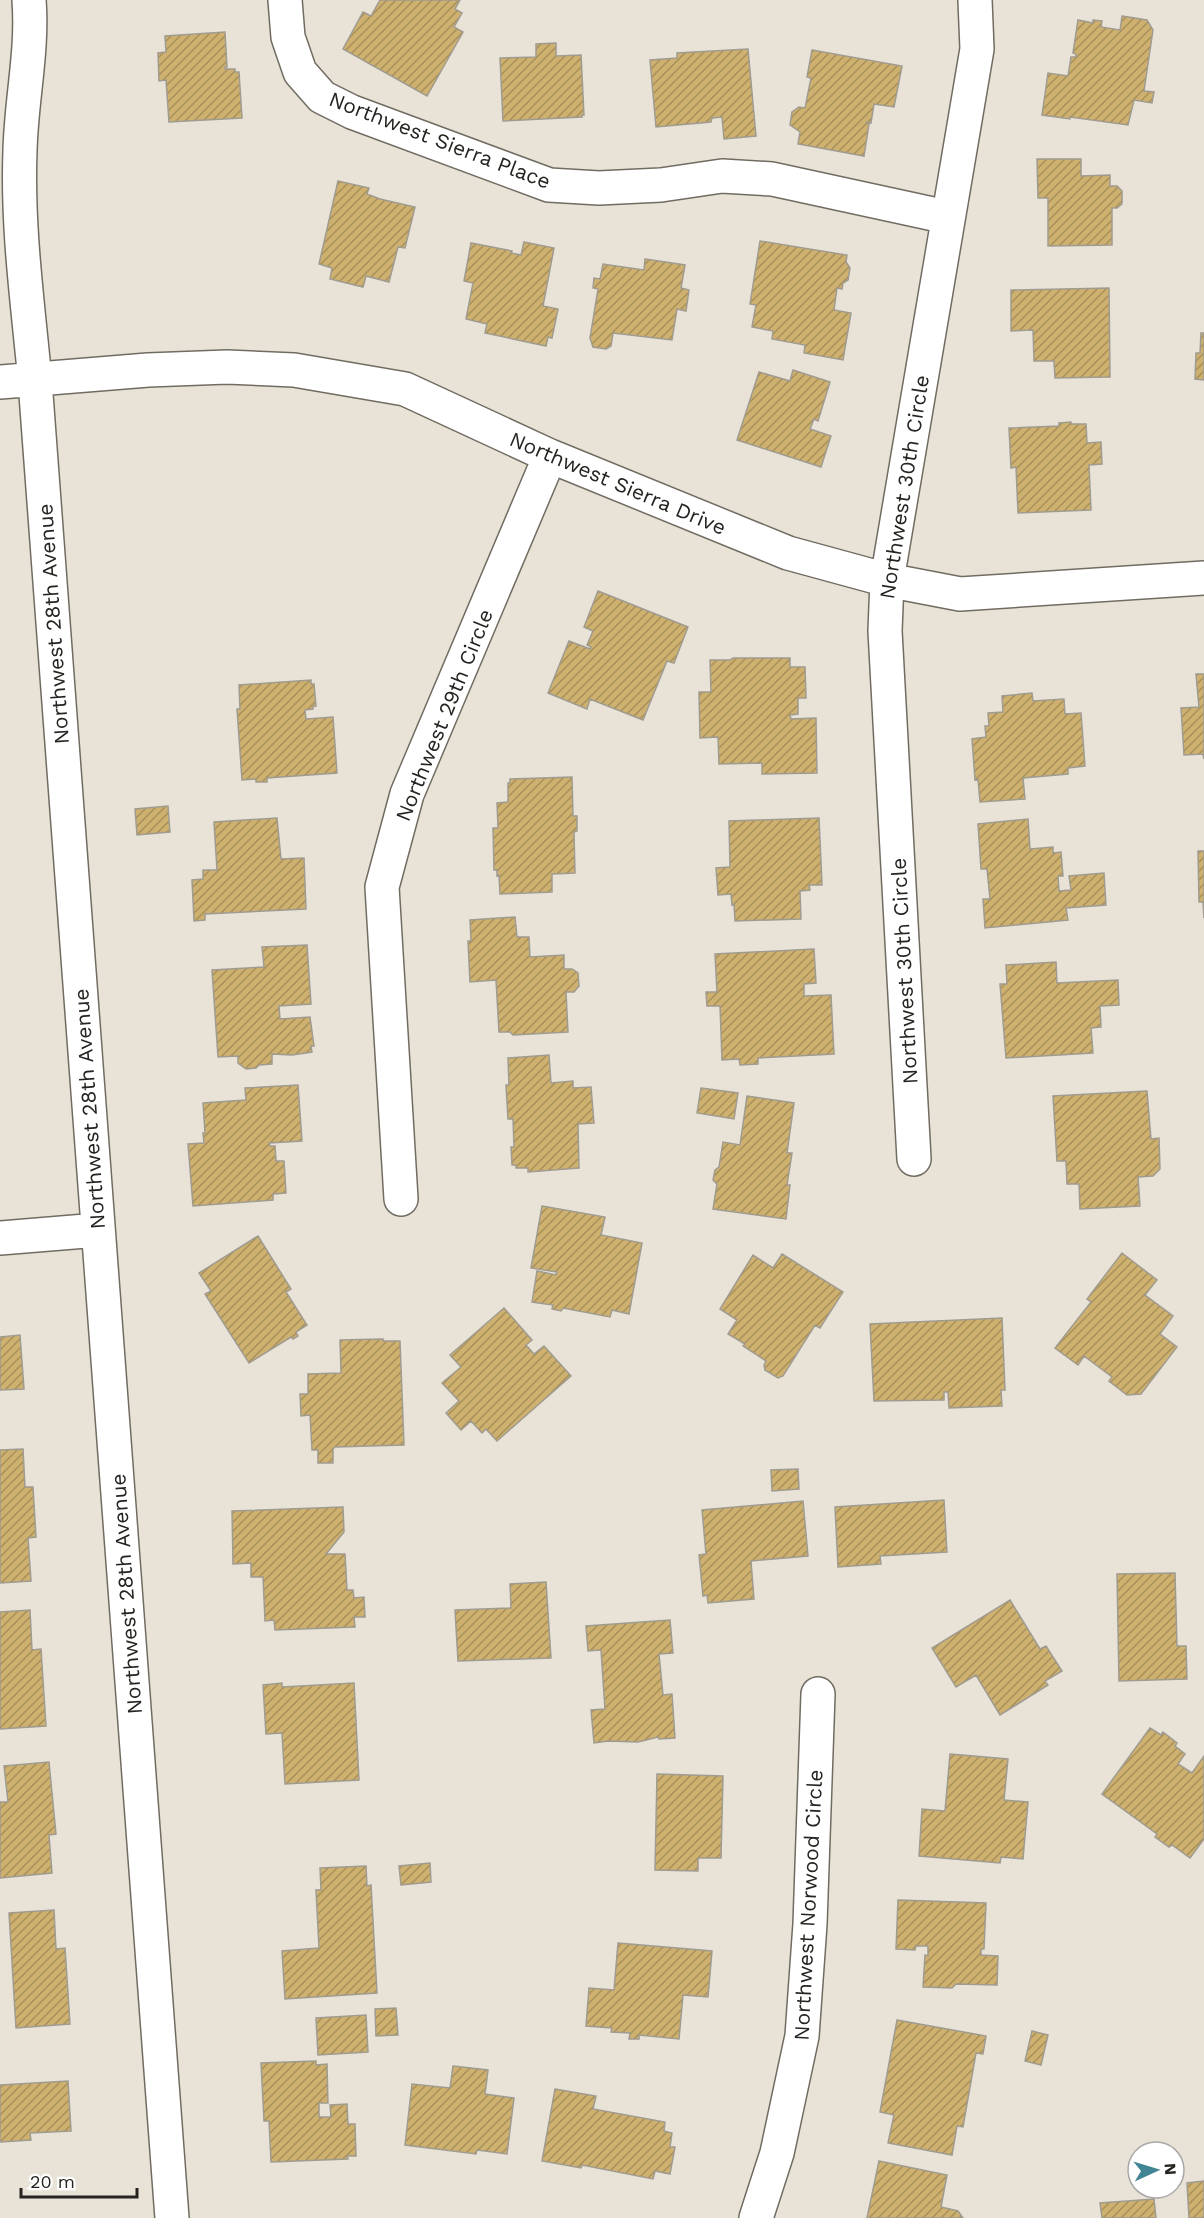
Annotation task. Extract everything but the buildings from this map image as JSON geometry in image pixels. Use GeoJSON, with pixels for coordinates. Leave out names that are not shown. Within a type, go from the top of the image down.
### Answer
{"type":"FeatureCollection","features":[{"type":"Feature","properties":{"kind":"street","name":"Northwest 28th Avenue"},"geometry":{"type":"LineString","coordinates":[[29,0],[31,19],[20,149],[20,209],[35,381],[172,2218]]}},
{"type":"Feature","properties":{"kind":"street","name":"Northwest Sierra Place"},"geometry":{"type":"LineString","coordinates":[[285,0],[288,37],[300,72],[322,97],[352,112],[549,185],[598,188],[661,185],[722,176],[772,179],[947,217]]}},
{"type":"Feature","properties":{"kind":"street","name":"Northwest 30th Circle"},"geometry":{"type":"LineString","coordinates":[[914,1159],[885,631],[887,580],[977,49],[975,0]]}},
{"type":"Feature","properties":{"kind":"street","name":"Northwest Sierra Drive"},"geometry":{"type":"LineString","coordinates":[[0,382],[35,381],[148,370],[228,367],[294,370],[405,389],[550,456],[788,553],[887,580],[960,594],[1204,578]]}},
{"type":"Feature","properties":{"kind":"street","name":"Northwest 29th Circle"},"geometry":{"type":"LineString","coordinates":[[400,1199],[382,887],[407,794],[550,456]]}},
{"type":"Feature","properties":{"kind":"street"},"geometry":{"type":"LineString","coordinates":[[0,1238],[98,1230]]}},
{"type":"Feature","properties":{"kind":"street","name":"Northwest Norwood Circle"},"geometry":{"type":"LineString","coordinates":[[756,2218],[777,2153],[802,2036],[811,1912],[818,1694]]}}]}
